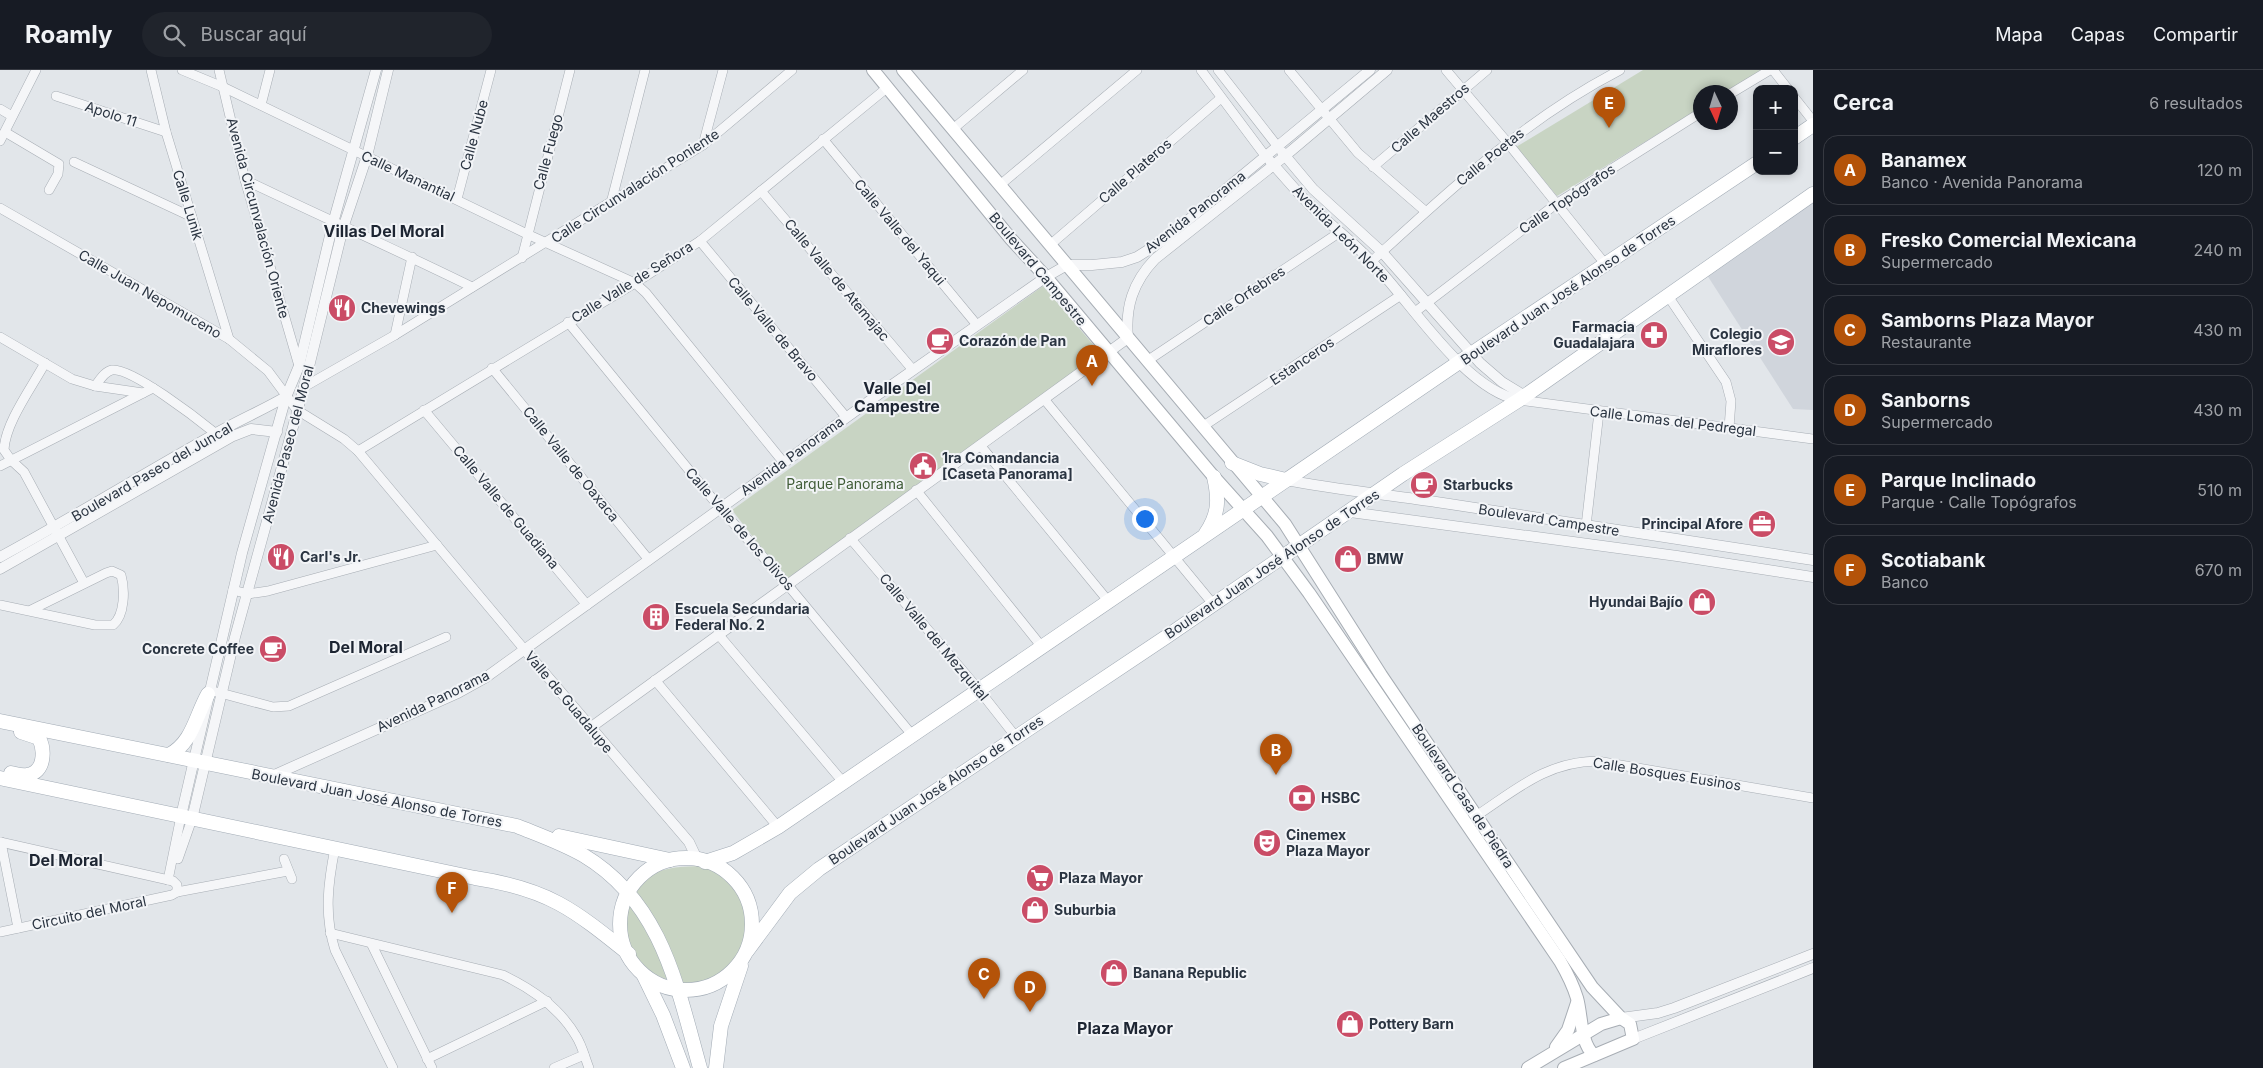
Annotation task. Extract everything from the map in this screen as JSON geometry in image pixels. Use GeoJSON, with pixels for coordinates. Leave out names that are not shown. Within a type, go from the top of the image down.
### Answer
{"type":"FeatureCollection","features":[{"type":"Feature","properties":{"kind":"main road","name":"Boulevard Campestre"},"geometry":{"type":"LineString","coordinates":[[873,70],[1011,239],[1046,277],[1214,478],[1244,509],[1282,558]]}},
{"type":"Feature","properties":{"kind":"main road","name":"Boulevard Campestre"},"geometry":{"type":"LineString","coordinates":[[903,70],[1261,498],[1285,524],[1299,547]]}},
{"type":"Feature","properties":{"kind":"main road"},"geometry":{"type":"LineString","coordinates":[[1798,136],[1811,128]]}},
{"type":"Feature","properties":{"kind":"main road","name":"Boulevard Juan José Alonso de Torres"},"geometry":{"type":"LineString","coordinates":[[702,862],[732,853],[778,827],[1286,480],[1470,363],[1606,266],[1753,166]]}},
{"type":"Feature","properties":{"kind":"main road","name":"Boulevard Juan José Alonso de Torres"},"geometry":{"type":"LineString","coordinates":[[746,955],[778,909],[803,881],[1299,547],[1404,474],[1526,399],[1813,194]]}},
{"type":"Feature","properties":{"kind":"main road"},"geometry":{"type":"LineString","coordinates":[[1205,466],[1228,458],[1260,474],[1286,480]]}},
{"type":"Feature","properties":{"kind":"main road"},"geometry":{"type":"LineString","coordinates":[[1201,539],[1214,522],[1217,513],[1218,501],[1214,478]]}},
{"type":"Feature","properties":{"kind":"main road","name":"Boulevard Casa de Piedra"},"geometry":{"type":"LineString","coordinates":[[1299,547],[1409,727],[1560,961],[1578,1000],[1587,1046],[1594,1055]]}},
{"type":"Feature","properties":{"kind":"main road","name":"Boulevard Casa de Piedra"},"geometry":{"type":"LineString","coordinates":[[1282,558],[1476,816],[1592,987],[1621,1018],[1630,1024],[1634,1039]]}},
{"type":"Feature","properties":{"kind":"main road"},"geometry":{"type":"LineString","coordinates":[[169,755],[178,750],[190,737],[208,692]]}},
{"type":"Feature","properties":{"kind":"main road","name":"Boulevard Juan José Alonso de Torres"},"geometry":{"type":"LineString","coordinates":[[0,721],[517,826],[567,846],[608,872],[627,892],[647,918],[660,940],[671,965],[700,1068]]}},
{"type":"Feature","properties":{"kind":"main road"},"geometry":{"type":"LineString","coordinates":[[0,728],[39,738],[42,744],[43,757],[41,766],[36,771],[26,775],[0,771]]}},
{"type":"Feature","properties":{"kind":"main road"},"geometry":{"type":"LineString","coordinates":[[0,778],[187,814],[335,848],[476,878],[509,883],[552,899],[579,914],[629,954]]}},
{"type":"Feature","properties":{"kind":"main road"},"geometry":{"type":"LineString","coordinates":[[517,826],[673,861],[702,862],[726,872],[741,887],[750,906],[751,930],[746,955],[721,1026],[716,1068]]}},
{"type":"Feature","properties":{"kind":"main road"},"geometry":{"type":"LineString","coordinates":[[673,861],[652,867],[636,880],[621,903],[620,923],[622,939],[629,954],[641,971],[663,1015],[683,1068]]}},
{"type":"Feature","properties":{"kind":"main road"},"geometry":{"type":"LineString","coordinates":[[641,971],[655,983],[679,990],[711,985],[735,970],[746,955]]}},
{"type":"Feature","properties":{"kind":"main road"},"geometry":{"type":"LineString","coordinates":[[1559,1048],[1568,1030],[1578,1000]]}},
{"type":"Feature","properties":{"kind":"main road"},"geometry":{"type":"LineString","coordinates":[[1528,1068],[1601,1024],[1621,1018]]}},
{"type":"Feature","properties":{"kind":"main road"},"geometry":{"type":"LineString","coordinates":[[1568,1066],[1634,1039]]}},
{"type":"Feature","properties":{"kind":"main road"},"geometry":{"type":"LineString","coordinates":[[1559,1048],[1574,1044],[1578,1048],[1578,1058],[1568,1066]]}},
{"type":"Feature","properties":{"kind":"street"},"geometry":{"type":"LineString","coordinates":[[0,141],[36,70]]}},
{"type":"Feature","properties":{"kind":"street","name":"Calle Lunik"},"geometry":{"type":"LineString","coordinates":[[151,70],[166,132],[229,339]]}},
{"type":"Feature","properties":{"kind":"street","name":"Calle Manantial"},"geometry":{"type":"LineString","coordinates":[[182,70],[223,87],[527,234],[635,283]]}},
{"type":"Feature","properties":{"kind":"street","name":"Avenida Circunvalación Oriente"},"geometry":{"type":"LineString","coordinates":[[219,70],[245,180],[299,366]]}},
{"type":"Feature","properties":{"kind":"street"},"geometry":{"type":"LineString","coordinates":[[261,105],[270,70]]}},
{"type":"Feature","properties":{"kind":"street","name":"Avenida Paseo del Moral"},"geometry":{"type":"LineString","coordinates":[[187,814],[199,786],[199,762],[208,692],[233,590],[286,397],[299,366],[333,223],[376,70]]}},
{"type":"Feature","properties":{"kind":"street","name":"Avenida Paseo del Moral"},"geometry":{"type":"LineString","coordinates":[[187,814],[188,785],[199,762],[222,693],[250,580],[304,387],[343,228],[367,156],[388,70]]}},
{"type":"Feature","properties":{"kind":"street","name":"Calle Nube"},"geometry":{"type":"LineString","coordinates":[[456,199],[490,70]]}},
{"type":"Feature","properties":{"kind":"street","name":"Calle Fuego"},"geometry":{"type":"LineString","coordinates":[[527,234],[570,70]]}},
{"type":"Feature","properties":{"kind":"street"},"geometry":{"type":"LineString","coordinates":[[611,203],[645,70]]}},
{"type":"Feature","properties":{"kind":"street"},"geometry":{"type":"LineString","coordinates":[[702,145],[723,70]]}},
{"type":"Feature","properties":{"kind":"street","name":"Calle Circunvalación Poniente"},"geometry":{"type":"LineString","coordinates":[[304,387],[395,335],[547,243],[702,145],[792,70]]}},
{"type":"Feature","properties":{"kind":"street"},"geometry":{"type":"LineString","coordinates":[[953,129],[1023,70]]}},
{"type":"Feature","properties":{"kind":"street"},"geometry":{"type":"LineString","coordinates":[[1000,185],[1137,70]]}},
{"type":"Feature","properties":{"kind":"street","name":"Avenida León Norte"},"geometry":{"type":"LineString","coordinates":[[1201,70],[1266,157],[1314,209],[1372,261],[1415,312],[1500,393],[1526,399]]}},
{"type":"Feature","properties":{"kind":"street","name":"Avenida León Norte"},"geometry":{"type":"LineString","coordinates":[[1218,70],[1278,147],[1329,205],[1382,252],[1427,303],[1470,363]]}},
{"type":"Feature","properties":{"kind":"street"},"geometry":{"type":"LineString","coordinates":[[1289,70],[1358,154],[1425,211]]}},
{"type":"Feature","properties":{"kind":"street","name":"Avenida Panorama"},"geometry":{"type":"LineString","coordinates":[[1128,338],[1128,304],[1144,271],[1155,259],[1286,156],[1370,70]]}},
{"type":"Feature","properties":{"kind":"street","name":"Avenida Panorama"},"geometry":{"type":"LineString","coordinates":[[270,777],[465,689],[485,678],[846,417],[1046,277],[1067,264],[1109,264],[1137,257],[1151,249],[1278,147],[1386,70]]}},
{"type":"Feature","properties":{"kind":"street"},"geometry":{"type":"LineString","coordinates":[[1446,70],[1507,142],[1606,266]]}},
{"type":"Feature","properties":{"kind":"street","name":"Calle Maestros"},"geometry":{"type":"LineString","coordinates":[[1373,167],[1487,70]]}},
{"type":"Feature","properties":{"kind":"street","name":"Calle Poetas"},"geometry":{"type":"LineString","coordinates":[[1372,261],[1425,211],[1507,142],[1545,115],[1620,70]]}},
{"type":"Feature","properties":{"kind":"street"},"geometry":{"type":"LineString","coordinates":[[1738,89],[1771,70],[1784,85]]}},
{"type":"Feature","properties":{"kind":"street","name":"Calle Valle de Señora"},"geometry":{"type":"LineString","coordinates":[[358,451],[635,283],[700,241],[888,87]]}},
{"type":"Feature","properties":{"kind":"street","name":"Apolo 11"},"geometry":{"type":"LineString","coordinates":[[56,96],[166,132]]}},
{"type":"Feature","properties":{"kind":"street","name":"Calle Plateros"},"geometry":{"type":"LineString","coordinates":[[1050,245],[1221,98]]}},
{"type":"Feature","properties":{"kind":"street"},"geometry":{"type":"LineString","coordinates":[[1798,104],[1811,128]]}},
{"type":"Feature","properties":{"kind":"street"},"geometry":{"type":"LineString","coordinates":[[0,109],[12,116]]}},
{"type":"Feature","properties":{"kind":"street","name":"Calle Topógrafos"},"geometry":{"type":"LineString","coordinates":[[1415,312],[1556,204],[1693,117]]}},
{"type":"Feature","properties":{"kind":"street"},"geometry":{"type":"LineString","coordinates":[[5,132],[59,164],[58,174],[49,190]]}},
{"type":"Feature","properties":{"kind":"street","name":"Calle Valle del Yaqui"},"geometry":{"type":"LineString","coordinates":[[823,139],[977,326]]}},
{"type":"Feature","properties":{"kind":"street"},"geometry":{"type":"LineString","coordinates":[[74,162],[192,217]]}},
{"type":"Feature","properties":{"kind":"street"},"geometry":{"type":"LineString","coordinates":[[245,180],[343,228],[412,257],[472,287]]}},
{"type":"Feature","properties":{"kind":"street","name":"Calle Valle de Atemajac"},"geometry":{"type":"LineString","coordinates":[[761,191],[913,370]]}},
{"type":"Feature","properties":{"kind":"street","name":"Calle Juan Nepomuceno"},"geometry":{"type":"LineString","coordinates":[[0,208],[229,339],[268,371],[286,397]]}},
{"type":"Feature","properties":{"kind":"street","name":"Calle Orfebres"},"geometry":{"type":"LineString","coordinates":[[1147,361],[1340,232]]}},
{"type":"Feature","properties":{"kind":"street"},"geometry":{"type":"LineString","coordinates":[[522,258],[527,234]]}},
{"type":"Feature","properties":{"kind":"street","name":"Calle Valle de Bravo"},"geometry":{"type":"LineString","coordinates":[[700,241],[846,417]]}},
{"type":"Feature","properties":{"kind":"street"},"geometry":{"type":"LineString","coordinates":[[395,335],[412,257]]}},
{"type":"Feature","properties":{"kind":"street"},"geometry":{"type":"LineString","coordinates":[[635,283],[652,300],[784,463]]}},
{"type":"Feature","properties":{"kind":"street","name":"Estanceros"},"geometry":{"type":"LineString","coordinates":[[1202,427],[1401,296]]}},
{"type":"Feature","properties":{"kind":"street"},"geometry":{"type":"LineString","coordinates":[[1668,296],[1726,382],[1731,401],[1729,428]]}},
{"type":"Feature","properties":{"kind":"street","name":"Calle Valle de los Olivos"},"geometry":{"type":"LineString","coordinates":[[568,322],[720,508],[787,584],[913,736]]}},
{"type":"Feature","properties":{"kind":"street"},"geometry":{"type":"LineString","coordinates":[[0,336],[72,379],[95,386],[144,393]]}},
{"type":"Feature","properties":{"kind":"street"},"geometry":{"type":"LineString","coordinates":[[590,728],[1128,338]]}},
{"type":"Feature","properties":{"kind":"street"},"geometry":{"type":"LineString","coordinates":[[45,363],[6,439],[4,450],[11,460],[24,472],[84,583]]}},
{"type":"Feature","properties":{"kind":"street","name":"Calle Valle de Oaxaca"},"geometry":{"type":"LineString","coordinates":[[492,368],[650,560]]}},
{"type":"Feature","properties":{"kind":"street"},"geometry":{"type":"LineString","coordinates":[[95,386],[107,372],[115,370],[153,388],[215,433]]}},
{"type":"Feature","properties":{"kind":"street","name":"Boulevard Paseo del Juncal"},"geometry":{"type":"LineString","coordinates":[[0,569],[150,471],[215,433],[268,408],[304,387]]}},
{"type":"Feature","properties":{"kind":"street"},"geometry":{"type":"LineString","coordinates":[[0,466],[153,388]]}},
{"type":"Feature","properties":{"kind":"street","name":"Valle de Guadalupe"},"geometry":{"type":"LineString","coordinates":[[286,397],[297,410],[337,434],[358,451],[590,728],[689,842],[702,862]]}},
{"type":"Feature","properties":{"kind":"street","name":"Calle Lomas del Pedregal"},"geometry":{"type":"LineString","coordinates":[[1526,399],[1599,412],[1813,440]]}},
{"type":"Feature","properties":{"kind":"street"},"geometry":{"type":"LineString","coordinates":[[1044,400],[1213,604]]}},
{"type":"Feature","properties":{"kind":"street","name":"Calle Valle de Guadiana"},"geometry":{"type":"LineString","coordinates":[[424,410],[587,605]]}},
{"type":"Feature","properties":{"kind":"street"},"geometry":{"type":"LineString","coordinates":[[1586,526],[1599,412]]}},
{"type":"Feature","properties":{"kind":"street","name":"Boulevard Paseo del Juncal"},"geometry":{"type":"LineString","coordinates":[[0,557],[58,532],[156,481],[242,431],[258,429],[277,432]]}},
{"type":"Feature","properties":{"kind":"street"},"geometry":{"type":"LineString","coordinates":[[980,445],[1109,602]]}},
{"type":"Feature","properties":{"kind":"street"},"geometry":{"type":"LineString","coordinates":[[150,471],[156,481]]}},
{"type":"Feature","properties":{"kind":"street","name":"Boulevard Campestre"},"geometry":{"type":"LineString","coordinates":[[1286,480],[1338,490],[1378,493],[1813,560]]}},
{"type":"Feature","properties":{"kind":"street"},"geometry":{"type":"LineString","coordinates":[[916,490],[1042,647]]}},
{"type":"Feature","properties":{"kind":"street","name":"Boulevard Campestre"},"geometry":{"type":"LineString","coordinates":[[1350,512],[1813,577]]}},
{"type":"Feature","properties":{"kind":"street"},"geometry":{"type":"LineString","coordinates":[[250,580],[245,572],[254,531],[252,517]]}},
{"type":"Feature","properties":{"kind":"street","name":"Calle Valle del Mezquital"},"geometry":{"type":"LineString","coordinates":[[850,538],[979,690],[1016,737]]}},
{"type":"Feature","properties":{"kind":"street"},"geometry":{"type":"LineString","coordinates":[[233,590],[248,594],[268,591],[437,545]]}},
{"type":"Feature","properties":{"kind":"street"},"geometry":{"type":"LineString","coordinates":[[1752,567],[1755,551]]}},
{"type":"Feature","properties":{"kind":"street"},"geometry":{"type":"LineString","coordinates":[[0,605],[96,625],[113,625],[119,618],[122,606],[121,575],[112,571],[31,610]]}},
{"type":"Feature","properties":{"kind":"street"},"geometry":{"type":"LineString","coordinates":[[718,634],[843,782]]}},
{"type":"Feature","properties":{"kind":"street"},"geometry":{"type":"LineString","coordinates":[[208,692],[222,693],[273,707],[289,706],[446,636]]}},
{"type":"Feature","properties":{"kind":"street"},"geometry":{"type":"LineString","coordinates":[[654,680],[778,827]]}},
{"type":"Feature","properties":{"kind":"street","name":"Calle Bosques Eusinos"},"geometry":{"type":"LineString","coordinates":[[1476,816],[1553,768],[1582,761],[1607,762],[1813,798]]}},
{"type":"Feature","properties":{"kind":"street"},"geometry":{"type":"LineString","coordinates":[[177,892],[178,885],[171,881],[187,814]]}},
{"type":"Feature","properties":{"kind":"street"},"geometry":{"type":"LineString","coordinates":[[0,842],[18,928]]}},
{"type":"Feature","properties":{"kind":"street","name":"Circuito del Moral"},"geometry":{"type":"LineString","coordinates":[[0,842],[171,881]]}},
{"type":"Feature","properties":{"kind":"street"},"geometry":{"type":"LineString","coordinates":[[335,848],[327,895],[330,934],[335,950],[393,1068]]}},
{"type":"Feature","properties":{"kind":"street","name":"Circuito del Moral"},"geometry":{"type":"LineString","coordinates":[[0,932],[172,895],[177,892],[290,875],[284,859]]}},
{"type":"Feature","properties":{"kind":"street"},"geometry":{"type":"LineString","coordinates":[[330,934],[503,974],[524,985],[546,1001],[577,1037],[590,1068]]}},
{"type":"Feature","properties":{"kind":"street"},"geometry":{"type":"LineString","coordinates":[[372,945],[432,1068]]}},
{"type":"Feature","properties":{"kind":"street"},"geometry":{"type":"LineString","coordinates":[[1621,1018],[1658,1013],[1674,1008],[1813,954]]}},
{"type":"Feature","properties":{"kind":"street"},"geometry":{"type":"LineString","coordinates":[[1634,1039],[1813,968]]}},
{"type":"Feature","properties":{"kind":"street"},"geometry":{"type":"LineString","coordinates":[[427,1059],[546,1001]]}},
{"type":"Feature","properties":{"kind":"street"},"geometry":{"type":"LineString","coordinates":[[554,1068],[584,1055]]}},
{"type":"Feature","properties":{"kind":"shaded area","name":"Colegio Miraflores"},"geometry":{"type":"Polygon","coordinates":[[[1813,202],[1813,410],[1793,409],[1707,275],[1813,202]]]}},
{"type":"Feature","properties":{"kind":"green space"},"geometry":{"type":"Polygon","coordinates":[[[1643,70],[1762,70],[1737,85],[1693,85],[1693,112],[1557,196],[1516,147],[1643,70]]]}},
{"type":"Feature","properties":{"kind":"green space","name":"Parque Panorama"},"geometry":{"type":"Polygon","coordinates":[[[1043,286],[1102,355],[787,581],[732,510],[1043,286]]]}},
{"type":"Feature","properties":{"kind":"green space"},"geometry":{"type":"Polygon","coordinates":[[[699,866],[722,876],[737,893],[744,913],[744,934],[738,954],[725,971],[707,982],[683,984],[663,935],[635,891],[640,883],[654,873],[671,868],[699,866]]]}},
{"type":"Feature","properties":{"kind":"green space"},"geometry":{"type":"Polygon","coordinates":[[[629,905],[650,934],[670,980],[661,977],[644,966],[632,951],[626,933],[625,916],[629,905]]]}},
{"type":"Feature","properties":{"kind":"place","name":"Parque Inclinado"},"geometry":{"type":"Point","coordinates":[1609,128]}},
{"type":"Feature","properties":{"kind":"place","name":"Chevewings"},"geometry":{"type":"Point","coordinates":[342,308]}},
{"type":"Feature","properties":{"kind":"place","name":"Farmacia Guadalajara"},"geometry":{"type":"Point","coordinates":[1654,335]}},
{"type":"Feature","properties":{"kind":"place","name":"Corazón de Pan"},"geometry":{"type":"Point","coordinates":[940,341]}},
{"type":"Feature","properties":{"kind":"place","name":"Colegio Miraflores"},"geometry":{"type":"Point","coordinates":[1781,342]}},
{"type":"Feature","properties":{"kind":"place","name":"Banamex"},"geometry":{"type":"Point","coordinates":[1092,386]}},
{"type":"Feature","properties":{"kind":"place","name":"1ra Comandancia [Caseta Panorama]"},"geometry":{"type":"Point","coordinates":[923,466]}},
{"type":"Feature","properties":{"kind":"place","name":"Starbucks"},"geometry":{"type":"Point","coordinates":[1424,485]}},
{"type":"Feature","properties":{"kind":"place","name":"Principal Afore"},"geometry":{"type":"Point","coordinates":[1762,524]}},
{"type":"Feature","properties":{"kind":"place","name":"Carl's Jr."},"geometry":{"type":"Point","coordinates":[281,557]}},
{"type":"Feature","properties":{"kind":"place","name":"BMW"},"geometry":{"type":"Point","coordinates":[1348,559]}},
{"type":"Feature","properties":{"kind":"place","name":"Hyundai Bajío"},"geometry":{"type":"Point","coordinates":[1702,602]}},
{"type":"Feature","properties":{"kind":"place","name":"Escuela Secundaria Federal No. 2"},"geometry":{"type":"Point","coordinates":[656,617]}},
{"type":"Feature","properties":{"kind":"place","name":"Concrete Coffee"},"geometry":{"type":"Point","coordinates":[273,649]}},
{"type":"Feature","properties":{"kind":"place","name":"Fresko Comercial Mexicana"},"geometry":{"type":"Point","coordinates":[1276,775]}},
{"type":"Feature","properties":{"kind":"place","name":"HSBC"},"geometry":{"type":"Point","coordinates":[1302,798]}},
{"type":"Feature","properties":{"kind":"place","name":"Cinemex Plaza Mayor"},"geometry":{"type":"Point","coordinates":[1267,843]}},
{"type":"Feature","properties":{"kind":"place","name":"Plaza Mayor"},"geometry":{"type":"Point","coordinates":[1040,878]}},
{"type":"Feature","properties":{"kind":"place","name":"Suburbia"},"geometry":{"type":"Point","coordinates":[1035,910]}},
{"type":"Feature","properties":{"kind":"place","name":"Scotiabank"},"geometry":{"type":"Point","coordinates":[452,913]}},
{"type":"Feature","properties":{"kind":"place","name":"Banana Republic"},"geometry":{"type":"Point","coordinates":[1114,973]}},
{"type":"Feature","properties":{"kind":"place","name":"Samborns Plaza Mayor"},"geometry":{"type":"Point","coordinates":[984,999]}},
{"type":"Feature","properties":{"kind":"place","name":"Sanborns"},"geometry":{"type":"Point","coordinates":[1030,1012]}},
{"type":"Feature","properties":{"kind":"place","name":"Pottery Barn"},"geometry":{"type":"Point","coordinates":[1350,1024]}},
{"type":"Feature","properties":{"kind":"district","name":"Villas Del Moral"},"geometry":{"type":"Point","coordinates":[384,231]}},
{"type":"Feature","properties":{"kind":"district","name":"Valle Del Campestre"},"geometry":{"type":"Point","coordinates":[897,397]}},
{"type":"Feature","properties":{"kind":"district","name":"Del Moral"},"geometry":{"type":"Point","coordinates":[366,647]}},
{"type":"Feature","properties":{"kind":"district","name":"Del Moral"},"geometry":{"type":"Point","coordinates":[66,860]}},
{"type":"Feature","properties":{"kind":"district","name":"Plaza Mayor"},"geometry":{"type":"Point","coordinates":[1125,1028]}}]}
